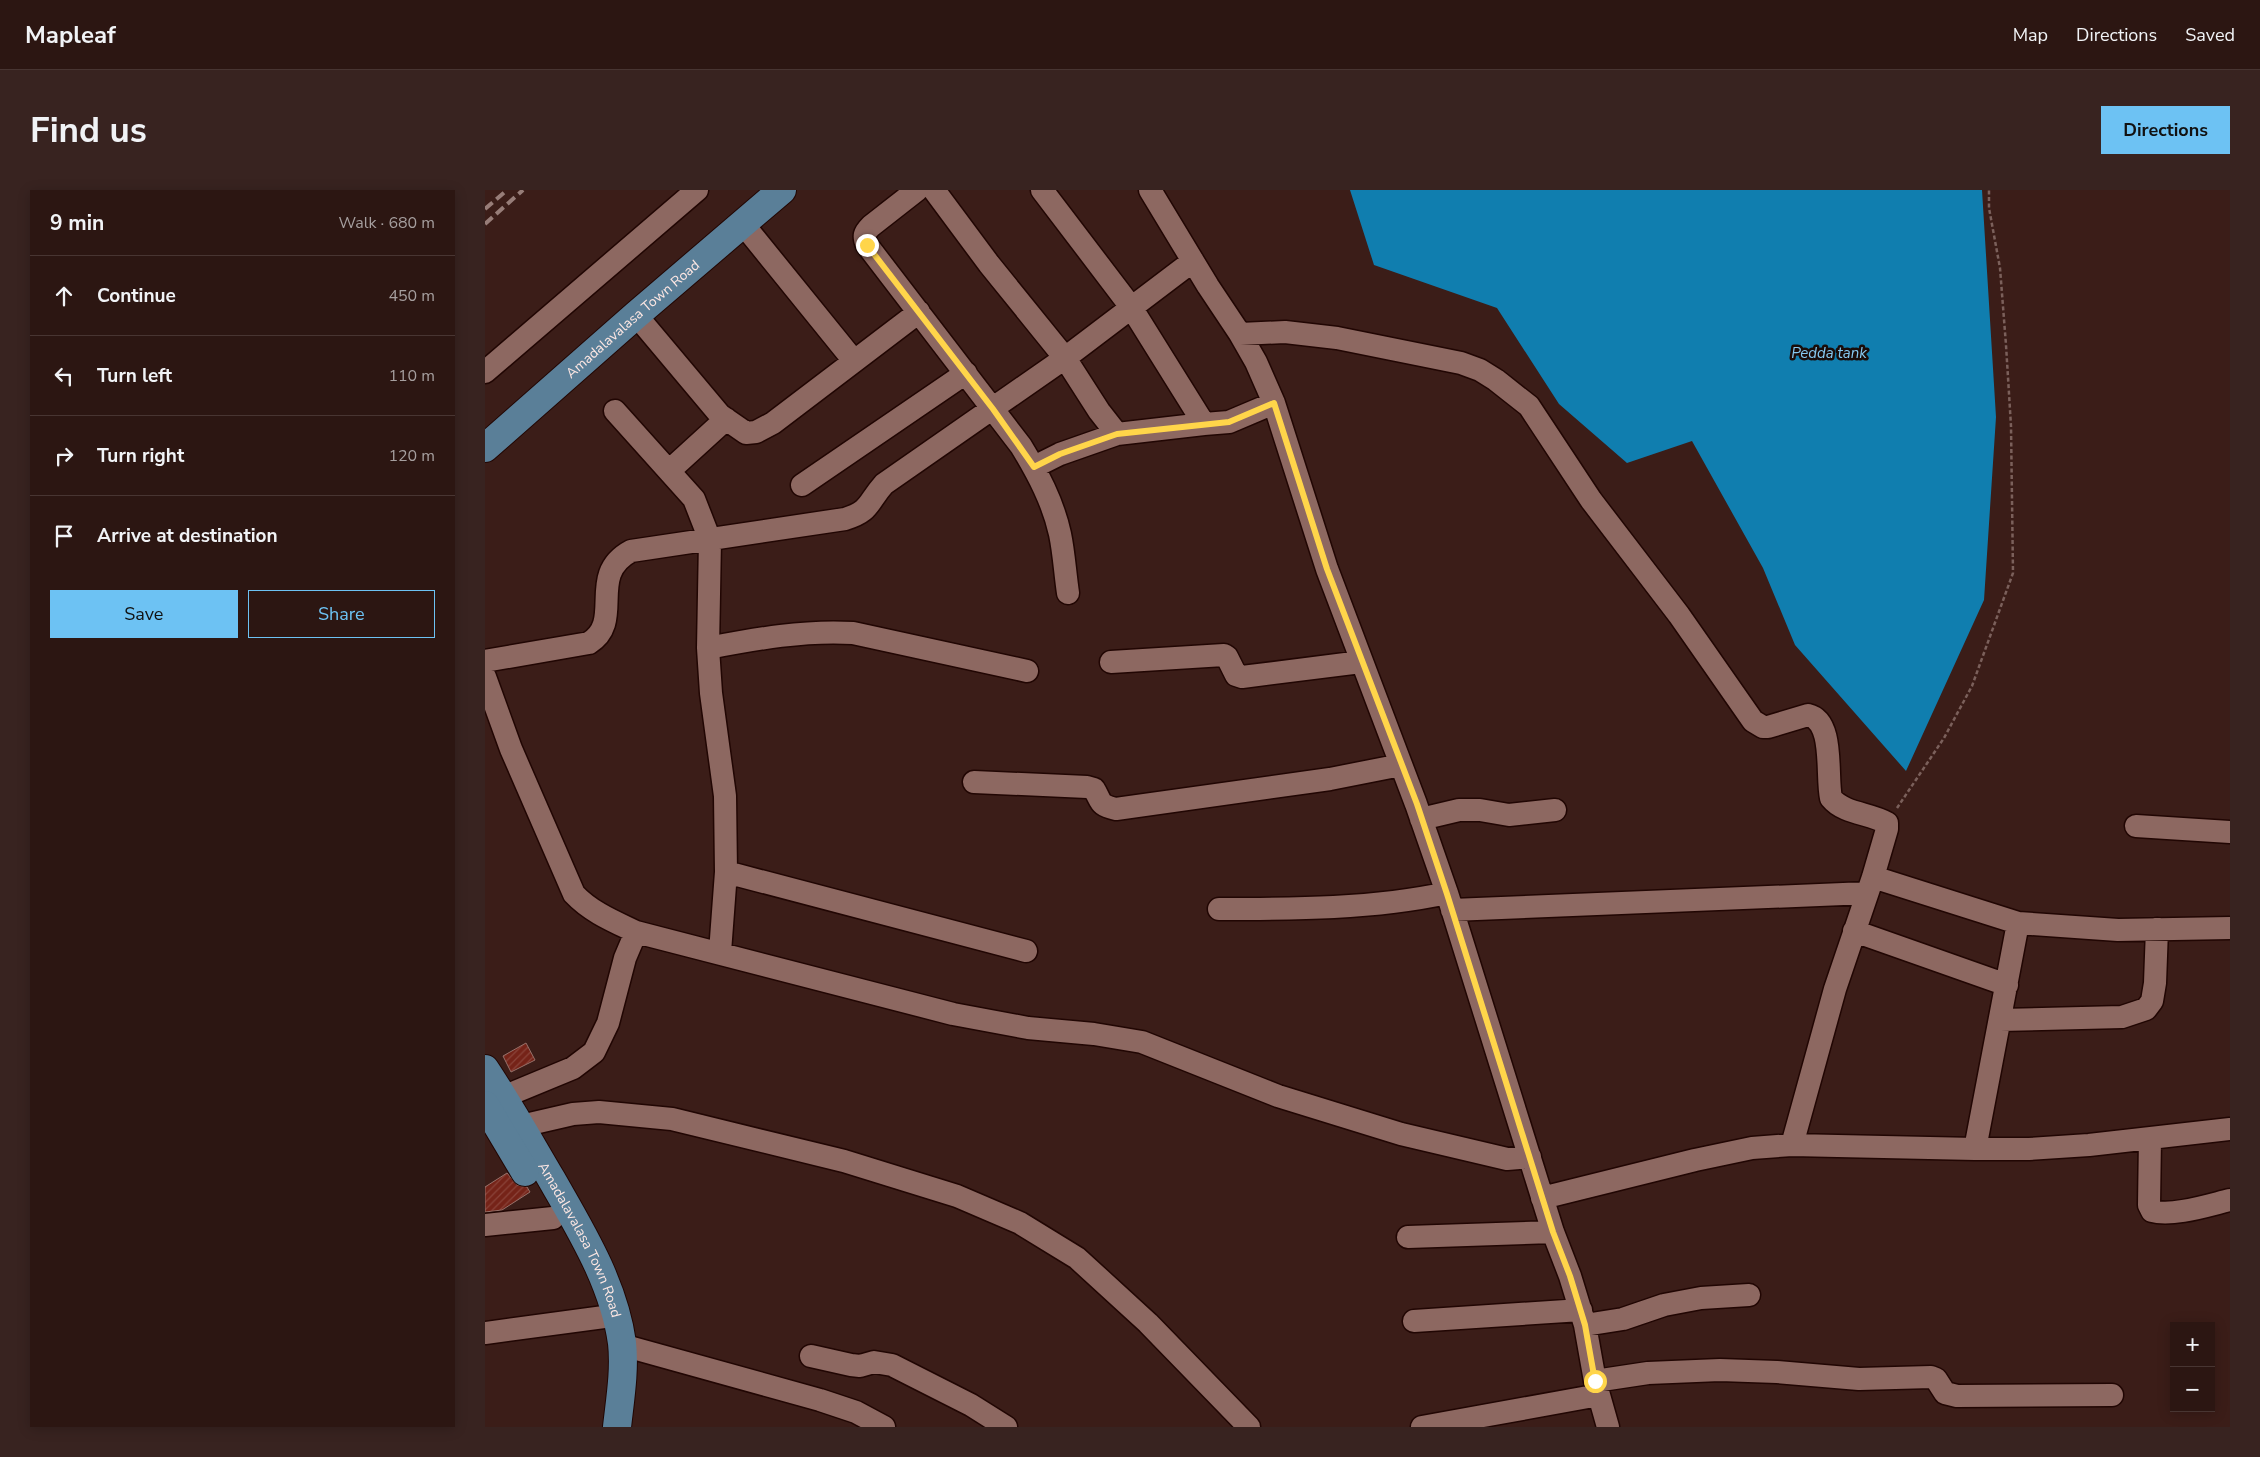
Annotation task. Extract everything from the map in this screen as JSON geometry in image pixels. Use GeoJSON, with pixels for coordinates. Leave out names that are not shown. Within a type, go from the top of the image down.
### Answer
{"type":"FeatureCollection","features":[{"type":"Feature","properties":{"kind":"main road","name":"Amadalavalasa Town Road"},"geometry":{"type":"LineString","coordinates":[[485,429],[760,190]]}},
{"type":"Feature","properties":{"kind":"main road","name":"Amadalavalasa Town Road"},"geometry":{"type":"LineString","coordinates":[[485,448],[782,190]]}},
{"type":"Feature","properties":{"kind":"main road","name":"Amadalavalasa Town Road"},"geometry":{"type":"LineString","coordinates":[[485,1069],[494,1101],[553,1218],[588,1274],[604,1317],[609,1340],[611,1372],[607,1427]]}},
{"type":"Feature","properties":{"kind":"main road","name":"Amadalavalasa Town Road"},"geometry":{"type":"LineString","coordinates":[[494,1101],[521,1126],[597,1262],[611,1297],[622,1345],[617,1427]]}},
{"type":"Feature","properties":{"kind":"street"},"geometry":{"type":"LineString","coordinates":[[485,372],[697,190]]}},
{"type":"Feature","properties":{"kind":"street"},"geometry":{"type":"LineString","coordinates":[[917,190],[865,231],[864,237],[867,245],[966,373],[1034,467],[1052,508],[1060,535],[1068,592]]}},
{"type":"Feature","properties":{"kind":"street"},"geometry":{"type":"LineString","coordinates":[[934,190],[989,264],[1065,358],[1099,412],[1117,434]]}},
{"type":"Feature","properties":{"kind":"street"},"geometry":{"type":"LineString","coordinates":[[1042,190],[1131,307],[1204,424]]}},
{"type":"Feature","properties":{"kind":"street"},"geometry":{"type":"LineString","coordinates":[[1150,190],[1240,334],[1256,362],[1274,403],[1327,569],[1421,819],[1449,902],[1542,1198],[1583,1318],[1597,1388],[1608,1427]]}},
{"type":"Feature","properties":{"kind":"street"},"geometry":{"type":"LineString","coordinates":[[743,224],[854,361]]}},
{"type":"Feature","properties":{"kind":"street"},"geometry":{"type":"LineString","coordinates":[[485,661],[589,643],[598,637],[605,623],[605,586],[615,562],[631,550],[845,520],[860,514],[867,508],[874,495],[884,484],[1065,358],[1193,261]]}},
{"type":"Feature","properties":{"kind":"street"},"geometry":{"type":"LineString","coordinates":[[636,315],[720,415],[746,433],[756,432],[773,423],[919,312]]}},
{"type":"Feature","properties":{"kind":"street"},"geometry":{"type":"LineString","coordinates":[[1240,334],[1285,332],[1303,334],[1428,355],[1480,370],[1517,395],[1529,406],[1591,500],[1679,615],[1753,721],[1763,727],[1800,715],[1814,716],[1822,725],[1827,744],[1831,798],[1842,807],[1887,823],[1870,885],[1835,989],[1792,1145]]}},
{"type":"Feature","properties":{"kind":"street"},"geometry":{"type":"LineString","coordinates":[[802,485],[966,373]]}},
{"type":"Feature","properties":{"kind":"street"},"geometry":{"type":"LineString","coordinates":[[1034,467],[1060,454],[1117,434],[1229,422],[1274,403]]}},
{"type":"Feature","properties":{"kind":"street"},"geometry":{"type":"LineString","coordinates":[[615,411],[694,500],[710,540],[708,648],[711,693],[725,796],[726,872],[720,952]]}},
{"type":"Feature","properties":{"kind":"street"},"geometry":{"type":"LineString","coordinates":[[669,471],[726,419]]}},
{"type":"Feature","properties":{"kind":"street"},"geometry":{"type":"LineString","coordinates":[[708,648],[783,635],[845,633],[1027,672]]}},
{"type":"Feature","properties":{"kind":"street"},"geometry":{"type":"LineString","coordinates":[[1111,662],[1224,655],[1227,657],[1236,675],[1242,677],[1361,662]]}},
{"type":"Feature","properties":{"kind":"street"},"geometry":{"type":"LineString","coordinates":[[485,677],[511,749],[574,894],[598,913],[636,932],[720,952],[953,1014],[1028,1028],[1095,1034],[1143,1042],[1278,1096],[1401,1134],[1507,1159],[1529,1157]]}},
{"type":"Feature","properties":{"kind":"street"},"geometry":{"type":"LineString","coordinates":[[973,782],[1094,789],[1100,803],[1106,807],[1116,809],[1331,779],[1401,765]]}},
{"type":"Feature","properties":{"kind":"street"},"geometry":{"type":"LineString","coordinates":[[1421,819],[1459,810],[1480,810],[1509,816],[1555,810]]}},
{"type":"Feature","properties":{"kind":"street"},"geometry":{"type":"LineString","coordinates":[[2136,826],[2230,832]]}},
{"type":"Feature","properties":{"kind":"street"},"geometry":{"type":"LineString","coordinates":[[726,872],[1026,951]]}},
{"type":"Feature","properties":{"kind":"street"},"geometry":{"type":"LineString","coordinates":[[1219,909],[1280,909],[1870,885],[2018,923],[2118,930],[2230,928]]}},
{"type":"Feature","properties":{"kind":"street"},"geometry":{"type":"LineString","coordinates":[[1975,1149],[2018,923]]}},
{"type":"Feature","properties":{"kind":"street"},"geometry":{"type":"LineString","coordinates":[[2000,1020],[2122,1017],[2146,1009],[2152,1001],[2155,983],[2157,930]]}},
{"type":"Feature","properties":{"kind":"street"},"geometry":{"type":"LineString","coordinates":[[1854,931],[2007,985]]}},
{"type":"Feature","properties":{"kind":"street"},"geometry":{"type":"LineString","coordinates":[[494,1101],[573,1068],[594,1052],[608,1023],[625,958],[636,932]]}},
{"type":"Feature","properties":{"kind":"street"},"geometry":{"type":"LineString","coordinates":[[521,1126],[573,1114],[599,1112],[673,1119],[844,1160],[957,1196],[1020,1223],[1077,1258],[1147,1323],[1249,1427]]}},
{"type":"Feature","properties":{"kind":"street"},"geometry":{"type":"LineString","coordinates":[[1542,1198],[1695,1160],[1753,1148],[1792,1145],[1975,1149],[2089,1145],[2230,1129]]}},
{"type":"Feature","properties":{"kind":"street"},"geometry":{"type":"LineString","coordinates":[[2150,1138],[2149,1205],[2152,1211],[2160,1213],[2171,1212],[2230,1200]]}},
{"type":"Feature","properties":{"kind":"street"},"geometry":{"type":"LineString","coordinates":[[485,1226],[553,1218]]}},
{"type":"Feature","properties":{"kind":"street"},"geometry":{"type":"LineString","coordinates":[[1408,1237],[1553,1232]]}},
{"type":"Feature","properties":{"kind":"street"},"geometry":{"type":"LineString","coordinates":[[1414,1321],[1623,1319],[1665,1305],[1701,1298],[1749,1296]]}},
{"type":"Feature","properties":{"kind":"street"},"geometry":{"type":"LineString","coordinates":[[485,1334],[604,1317]]}},
{"type":"Feature","properties":{"kind":"street"},"geometry":{"type":"LineString","coordinates":[[622,1345],[820,1400],[856,1412],[884,1427]]}},
{"type":"Feature","properties":{"kind":"street"},"geometry":{"type":"LineString","coordinates":[[811,1356],[860,1366],[874,1362],[892,1365],[971,1405],[1006,1427]]}},
{"type":"Feature","properties":{"kind":"street"},"geometry":{"type":"LineString","coordinates":[[1422,1427],[1597,1388],[1649,1373],[1720,1370],[1853,1378],[1931,1377],[1936,1379],[1945,1393],[1957,1396],[2112,1395]]}},
{"type":"Feature","properties":{"kind":"path"},"geometry":{"type":"LineString","coordinates":[[1887,823],[1944,738],[1972,686],[2013,573],[2011,426],[2007,354],[2000,268],[1989,208],[1989,190]]}},
{"type":"Feature","properties":{"kind":"water","name":"Pedda tank"},"geometry":{"type":"Polygon","coordinates":[[[1350,190],[1982,190],[1996,417],[1984,600],[1906,771],[1795,645],[1763,568],[1692,441],[1627,463],[1559,404],[1497,308],[1374,265],[1350,190]]]}},
{"type":"Feature","properties":{"kind":"building"},"geometry":{"type":"Polygon","coordinates":[[[526,1043],[535,1060],[511,1072],[503,1056],[526,1043]]]}},
{"type":"Feature","properties":{"kind":"building"},"geometry":{"type":"Polygon","coordinates":[[[507,1173],[517,1185],[527,1187],[530,1192],[502,1210],[485,1212],[485,1187],[507,1173]]]}},
{"type":"Feature","properties":{"kind":"railway"},"geometry":{"type":"LineString","coordinates":[[485,209],[507,190]]}},
{"type":"Feature","properties":{"kind":"railway"},"geometry":{"type":"LineString","coordinates":[[485,224],[523,190]]}},
{"type":"Feature","properties":{"kind":"route"},"geometry":{"type":"LineString","coordinates":[[867,245],[1021,446],[1034,467],[1079,446],[1117,434],[1229,422],[1274,403],[1348,629],[1417,804],[1461,937],[1542,1198],[1570,1276],[1585,1325],[1595,1381]]}}]}
